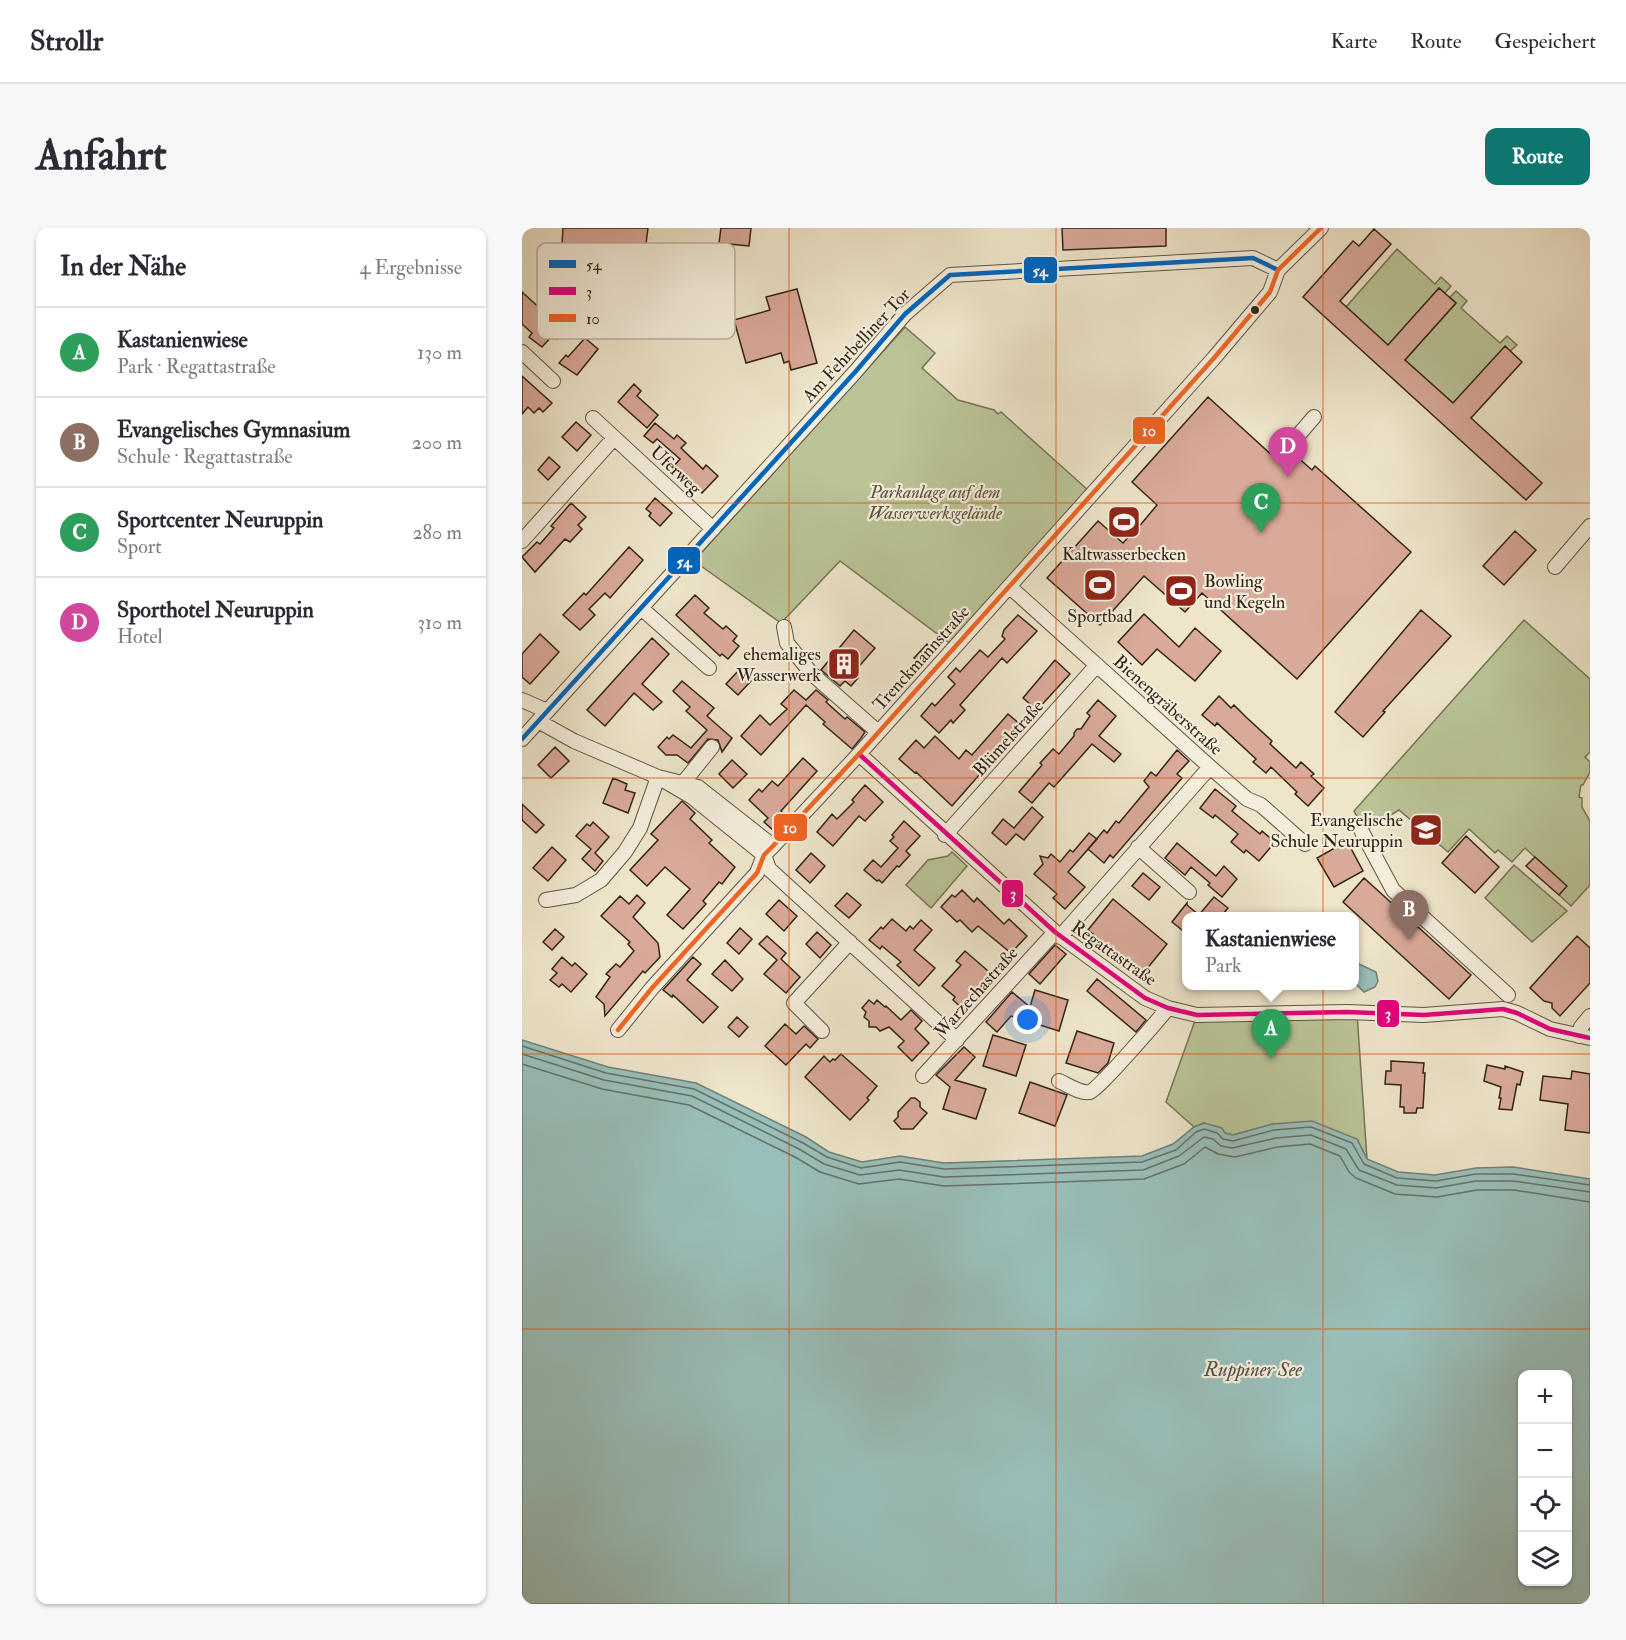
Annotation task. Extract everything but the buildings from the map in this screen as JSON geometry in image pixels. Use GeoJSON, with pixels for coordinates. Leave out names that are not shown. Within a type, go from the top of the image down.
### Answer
{"type":"FeatureCollection","features":[{"type":"Feature","properties":{"kind":"street","name":"Trenckmannstraße"},"geometry":{"type":"LineString","coordinates":[[618,1030],[652,988],[757,873],[768,850],[859,754],[1010,587],[1270,292],[1278,270],[1321,228]]}},
{"type":"Feature","properties":{"kind":"street","name":"Am Fehrbelliner Tor"},"geometry":{"type":"LineString","coordinates":[[522,739],[905,314],[950,275],[1253,258],[1278,270]]}},
{"type":"Feature","properties":{"kind":"street"},"geometry":{"type":"LineString","coordinates":[[522,352],[553,381]]}},
{"type":"Feature","properties":{"kind":"street"},"geometry":{"type":"LineString","coordinates":[[1289,446],[1314,417]]}},
{"type":"Feature","properties":{"kind":"street","name":"Uferweg"},"geometry":{"type":"LineString","coordinates":[[594,418],[713,529]]}},
{"type":"Feature","properties":{"kind":"street"},"geometry":{"type":"LineString","coordinates":[[522,541],[614,438]]}},
{"type":"Feature","properties":{"kind":"street"},"geometry":{"type":"LineString","coordinates":[[1555,567],[1590,526]]}},
{"type":"Feature","properties":{"kind":"street","name":"Bienengräberstraße"},"geometry":{"type":"LineString","coordinates":[[1010,587],[1210,767],[1247,799],[1261,805],[1305,844]]}},
{"type":"Feature","properties":{"kind":"street"},"geometry":{"type":"LineString","coordinates":[[641,608],[709,668]]}},
{"type":"Feature","properties":{"kind":"street"},"geometry":{"type":"LineString","coordinates":[[784,627],[787,643],[812,673],[878,732]]}},
{"type":"Feature","properties":{"kind":"street","name":"Blümelstraße"},"geometry":{"type":"LineString","coordinates":[[945,835],[1097,665]]}},
{"type":"Feature","properties":{"kind":"street"},"geometry":{"type":"LineString","coordinates":[[522,700],[574,741],[658,777],[692,797],[768,850]]}},
{"type":"Feature","properties":{"kind":"street"},"geometry":{"type":"LineString","coordinates":[[682,783],[712,747]]}},
{"type":"Feature","properties":{"kind":"street","name":"Regattastraße"},"geometry":{"type":"LineString","coordinates":[[859,754],[945,835],[1058,934],[1145,998],[1168,1008],[1197,1015],[1347,1012],[1424,1015],[1503,1009],[1517,1013],[1550,1029],[1584,1037]]}},
{"type":"Feature","properties":{"kind":"street","name":"Warzechastraße"},"geometry":{"type":"LineString","coordinates":[[923,1076],[1058,934],[1210,767]]}},
{"type":"Feature","properties":{"kind":"street"},"geometry":{"type":"LineString","coordinates":[[658,777],[698,787],[768,850],[769,869],[957,1040]]}},
{"type":"Feature","properties":{"kind":"street"},"geometry":{"type":"LineString","coordinates":[[546,900],[576,895],[601,880],[625,852],[640,828],[658,777]]}},
{"type":"Feature","properties":{"kind":"street"},"geometry":{"type":"LineString","coordinates":[[1362,832],[1393,890],[1508,995]]}},
{"type":"Feature","properties":{"kind":"street"},"geometry":{"type":"LineString","coordinates":[[1138,847],[1189,892]]}},
{"type":"Feature","properties":{"kind":"street"},"geometry":{"type":"LineString","coordinates":[[822,1032],[794,1003],[850,942]]}},
{"type":"Feature","properties":{"kind":"street"},"geometry":{"type":"LineString","coordinates":[[1059,1082],[1084,1092],[1096,1090],[1168,1008]]}},
{"type":"Feature","properties":{"kind":"street"},"geometry":{"type":"LineString","coordinates":[[1584,1037],[1581,1027],[1590,1016]]}},
{"type":"Feature","properties":{"kind":"green space"},"geometry":{"type":"Polygon","coordinates":[[[1397,249],[1435,284],[1441,277],[1451,286],[1445,293],[1439,288],[1388,345],[1346,307],[1397,249]]]}},
{"type":"Feature","properties":{"kind":"green space"},"geometry":{"type":"Polygon","coordinates":[[[1456,291],[1467,301],[1461,308],[1500,343],[1507,336],[1517,345],[1453,403],[1405,360],[1456,303],[1450,297],[1456,291]]]}},
{"type":"Feature","properties":{"kind":"green space","name":"Parkanlage auf dem Wasserwerksgelände"},"geometry":{"type":"Polygon","coordinates":[[[905,327],[935,353],[922,368],[958,400],[994,410],[998,414],[1001,412],[1088,490],[952,645],[840,561],[781,623],[694,561],[905,327]]]}},
{"type":"Feature","properties":{"kind":"green space"},"geometry":{"type":"Polygon","coordinates":[[[1524,620],[1590,679],[1590,752],[1585,757],[1590,762],[1590,772],[1581,785],[1579,797],[1582,798],[1582,807],[1590,821],[1590,885],[1571,906],[1559,895],[1566,886],[1525,848],[1512,862],[1498,850],[1495,853],[1469,829],[1448,852],[1399,810],[1365,831],[1354,811],[1524,620]]]}},
{"type":"Feature","properties":{"kind":"green space"},"geometry":{"type":"Polygon","coordinates":[[[952,852],[967,866],[931,908],[906,885],[928,860],[948,856],[952,852]]]}},
{"type":"Feature","properties":{"kind":"green space"},"geometry":{"type":"Polygon","coordinates":[[[1514,865],[1567,911],[1532,942],[1485,898],[1514,865]]]}},
{"type":"Feature","properties":{"kind":"green space"},"geometry":{"type":"Polygon","coordinates":[[[1357,1013],[1367,1159],[1357,1139],[1273,1124],[1233,1135],[1204,1123],[1194,1127],[1166,1102],[1197,1015],[1357,1013]]]}},
{"type":"Feature","properties":{"kind":"water"},"geometry":{"type":"Polygon","coordinates":[[[1359,964],[1376,972],[1378,981],[1375,987],[1364,992],[1359,987],[1359,964]]]}},
{"type":"Feature","properties":{"kind":"water","name":"Ruppiner See"},"geometry":{"type":"Polygon","coordinates":[[[522,1040],[608,1067],[696,1083],[806,1137],[829,1152],[862,1162],[900,1156],[944,1163],[1142,1156],[1173,1144],[1194,1127],[1204,1123],[1222,1128],[1225,1133],[1233,1135],[1273,1124],[1312,1121],[1357,1139],[1367,1159],[1398,1172],[1435,1175],[1476,1168],[1513,1167],[1590,1179],[1590,1604],[522,1604],[522,1040]]]}},
{"type":"Feature","properties":{"kind":"transit line","name":"10"},"geometry":{"type":"LineString","coordinates":[[618,1030],[652,988],[757,873],[764,855],[859,754],[1214,358],[1270,292],[1278,270],[1321,228]]}},
{"type":"Feature","properties":{"kind":"transit line","name":"54"},"geometry":{"type":"LineString","coordinates":[[522,739],[905,314],[950,275],[1253,258],[1278,270]]}},
{"type":"Feature","properties":{"kind":"transit line","name":"3"},"geometry":{"type":"LineString","coordinates":[[859,754],[1055,932],[1145,998],[1168,1008],[1197,1015],[1347,1012],[1424,1015],[1503,1009],[1517,1013],[1550,1029],[1590,1038]]}},
{"type":"Feature","properties":{"kind":"place","name":"Sporthotel Neuruppin"},"geometry":{"type":"Point","coordinates":[1288,477]}},
{"type":"Feature","properties":{"kind":"place","name":"Kaltwasserbecken"},"geometry":{"type":"Point","coordinates":[1124,522]}},
{"type":"Feature","properties":{"kind":"place","name":"Sportcenter Neuruppin"},"geometry":{"type":"Point","coordinates":[1261,533]}},
{"type":"Feature","properties":{"kind":"place","name":"Sportbad"},"geometry":{"type":"Point","coordinates":[1100,585]}},
{"type":"Feature","properties":{"kind":"place","name":"Bowling und Kegeln"},"geometry":{"type":"Point","coordinates":[1181,591]}},
{"type":"Feature","properties":{"kind":"place","name":"ehemaliges Wasserwerk"},"geometry":{"type":"Point","coordinates":[844,664]}},
{"type":"Feature","properties":{"kind":"place","name":"Evangelische Schule Neuruppin"},"geometry":{"type":"Point","coordinates":[1426,830]}},
{"type":"Feature","properties":{"kind":"place","name":"Evangelisches Gymnasium"},"geometry":{"type":"Point","coordinates":[1409,940]}},
{"type":"Feature","properties":{"kind":"place","name":"Kastanienwiese"},"geometry":{"type":"Point","coordinates":[1271,1059]}}]}
